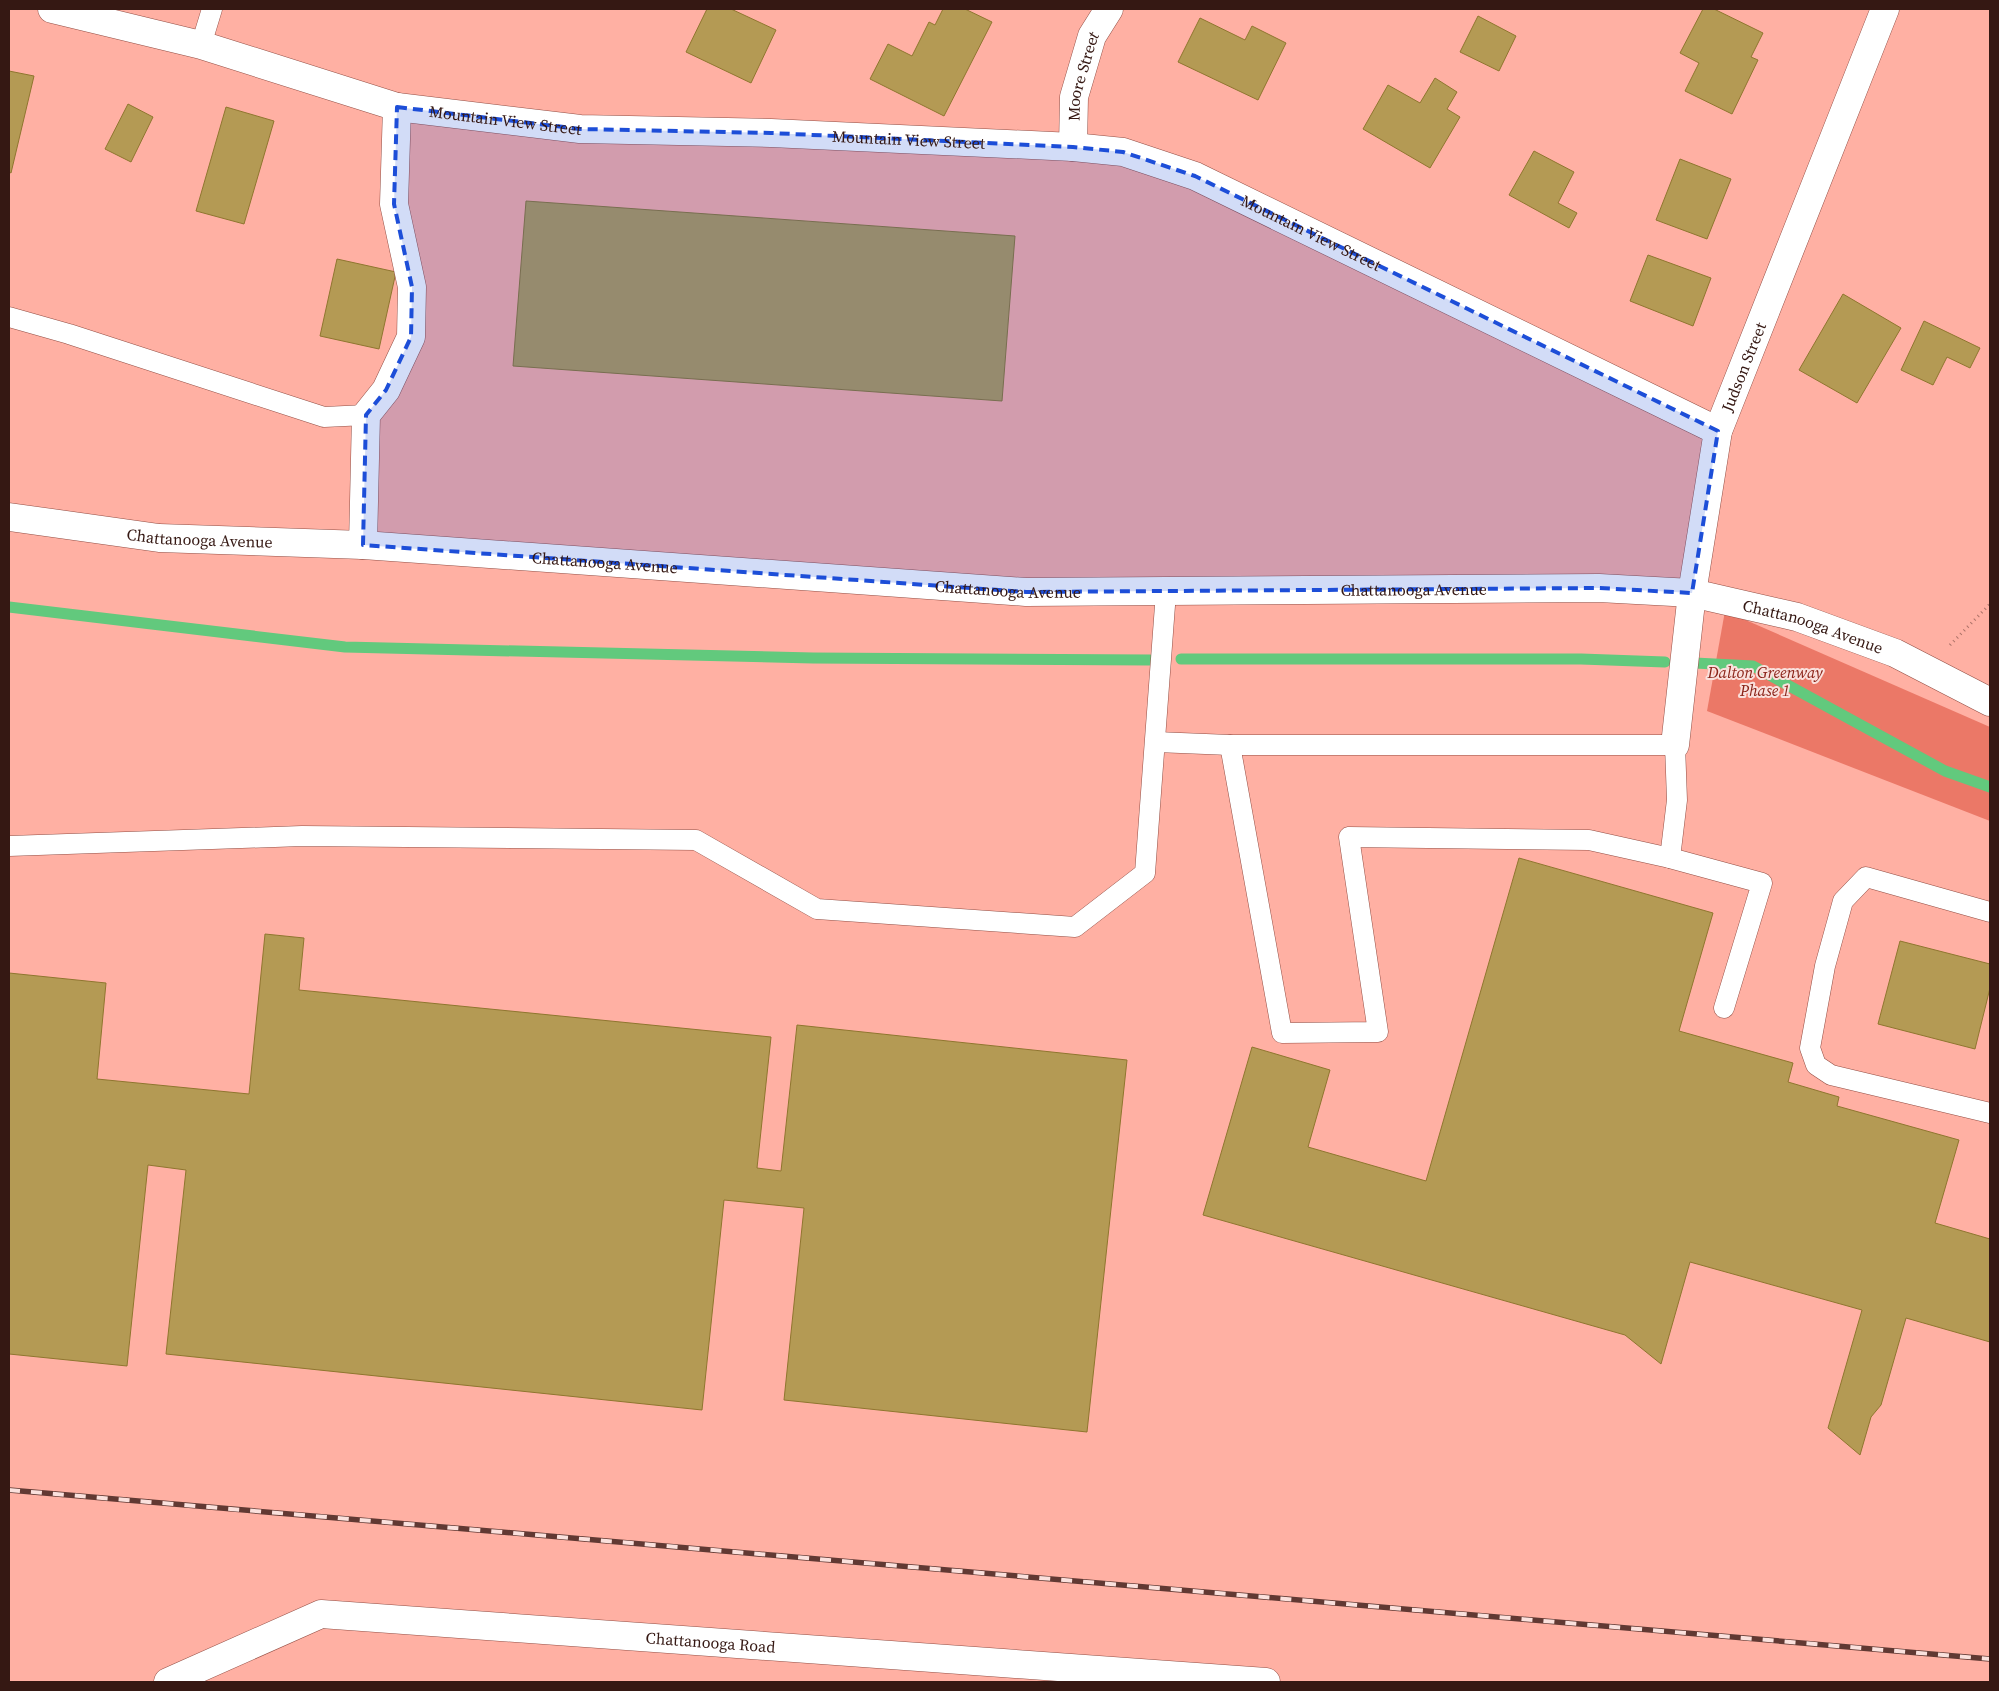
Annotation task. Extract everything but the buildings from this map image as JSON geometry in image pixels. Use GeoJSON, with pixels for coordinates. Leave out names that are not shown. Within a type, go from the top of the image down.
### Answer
{"type":"FeatureCollection","features":[{"type":"Feature","properties":{"kind":"street","name":"Mountain View Street"},"geometry":{"type":"LineString","coordinates":[[52,9],[201,45],[397,107],[580,129],[771,133],[1073,147],[1123,152],[1195,176],[1718,431]]}},
{"type":"Feature","properties":{"kind":"street","name":"Moore Street"},"geometry":{"type":"LineString","coordinates":[[1073,147],[1074,97],[1092,36],[1108,9]]}},
{"type":"Feature","properties":{"kind":"street","name":"Judson Street"},"geometry":{"type":"LineString","coordinates":[[1675,745],[1692,593],[1718,431],[1885,9]]}},
{"type":"Feature","properties":{"kind":"street"},"geometry":{"type":"LineString","coordinates":[[362,545],[366,414],[386,390],[411,337],[412,287],[394,204],[397,107]]}},
{"type":"Feature","properties":{"kind":"street","name":"Chattanooga Avenue"},"geometry":{"type":"LineString","coordinates":[[9,517],[159,538],[362,545],[1026,592],[1599,588],[1692,593],[1797,617],[1895,653],[1990,702]]}},
{"type":"Feature","properties":{"kind":"street","name":"Chattanooga Road"},"geometry":{"type":"LineString","coordinates":[[168,1682],[321,1614],[1266,1682]]}},
{"type":"Feature","properties":{"kind":"lane"},"geometry":{"type":"LineString","coordinates":[[201,45],[212,9]]}},
{"type":"Feature","properties":{"kind":"lane"},"geometry":{"type":"LineString","coordinates":[[9,317],[69,334],[324,417],[366,414]]}},
{"type":"Feature","properties":{"kind":"lane"},"geometry":{"type":"LineString","coordinates":[[9,846],[302,836],[696,840],[816,909],[1075,927],[1145,873],[1166,592]]}},
{"type":"Feature","properties":{"kind":"lane"},"geometry":{"type":"LineString","coordinates":[[1156,742],[1230,745],[1675,745],[1677,800],[1670,858]]}},
{"type":"Feature","properties":{"kind":"lane"},"geometry":{"type":"LineString","coordinates":[[1230,745],[1282,1033],[1378,1032],[1349,837],[1589,840],[1670,858],[1762,883],[1724,1008]]}},
{"type":"Feature","properties":{"kind":"lane"},"geometry":{"type":"LineString","coordinates":[[1990,912],[1866,877],[1843,901],[1825,966],[1810,1048],[1816,1065],[1831,1075],[1990,1113]]}},
{"type":"Feature","properties":{"kind":"path"},"geometry":{"type":"LineString","coordinates":[[1926,669],[1990,604]]}},
{"type":"Feature","properties":{"kind":"highlighted area"},"geometry":{"type":"Polygon","coordinates":[[[397,107],[580,129],[771,133],[1073,147],[1123,152],[1195,176],[1718,431],[1692,593],[1599,588],[1026,592],[363,545],[366,415],[386,390],[411,337],[412,287],[394,204],[397,107]]]}},
{"type":"Feature","properties":{"kind":"green space","name":"Dalton Greenway Phase 1"},"geometry":{"type":"Polygon","coordinates":[[[1725,611],[1990,727],[1990,821],[1707,711],[1725,611]]]}},
{"type":"Feature","properties":{"kind":"waterway"},"geometry":{"type":"LineString","coordinates":[[9,607],[345,647],[813,658],[1150,660]]}},
{"type":"Feature","properties":{"kind":"waterway"},"geometry":{"type":"LineString","coordinates":[[1181,659],[1581,659],[1665,662]]}},
{"type":"Feature","properties":{"kind":"waterway"},"geometry":{"type":"LineString","coordinates":[[1695,663],[1753,666],[1945,771],[1990,787]]}},
{"type":"Feature","properties":{"kind":"railway"},"geometry":{"type":"LineString","coordinates":[[9,1490],[1990,1659]]}}]}
